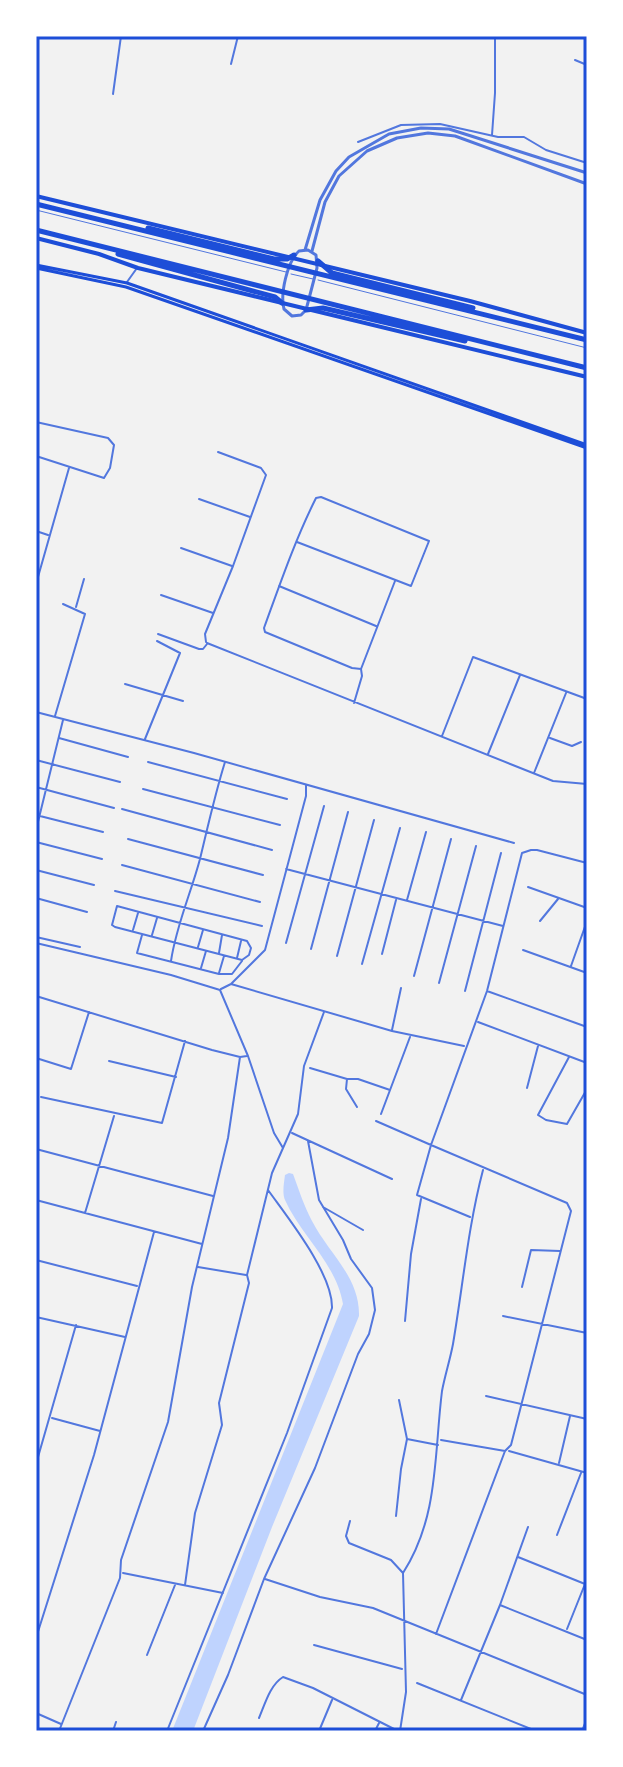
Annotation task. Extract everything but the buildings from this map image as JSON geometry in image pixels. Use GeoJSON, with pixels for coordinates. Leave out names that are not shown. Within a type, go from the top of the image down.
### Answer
{"type":"FeatureCollection","features":[{"type":"Feature","properties":{"kind":"highway"},"geometry":{"type":"LineString","coordinates":[[36,204],[587,340]]}},
{"type":"Feature","properties":{"kind":"highway"},"geometry":{"type":"LineString","coordinates":[[65,212],[279,259],[294,255]]}},
{"type":"Feature","properties":{"kind":"highway"},"geometry":{"type":"LineString","coordinates":[[36,230],[587,367]]}},
{"type":"Feature","properties":{"kind":"highway"},"geometry":{"type":"LineString","coordinates":[[68,238],[275,297],[282,303]]}},
{"type":"Feature","properties":{"kind":"highway"},"geometry":{"type":"LineString","coordinates":[[318,261],[332,273],[520,323]]}},
{"type":"Feature","properties":{"kind":"highway"},"geometry":{"type":"LineString","coordinates":[[306,310],[319,308],[506,348]]}},
{"type":"Feature","properties":{"kind":"main road"},"geometry":{"type":"LineString","coordinates":[[36,196],[453,297],[587,333]]}},
{"type":"Feature","properties":{"kind":"main road"},"geometry":{"type":"LineString","coordinates":[[36,238],[138,268],[587,377]]}},
{"type":"Feature","properties":{"kind":"main road"},"geometry":{"type":"LineString","coordinates":[[36,267],[126,285],[587,446]]}},
{"type":"Feature","properties":{"kind":"street"},"geometry":{"type":"LineString","coordinates":[[113,94],[121,36]]}},
{"type":"Feature","properties":{"kind":"street"},"geometry":{"type":"LineString","coordinates":[[231,64],[238,36]]}},
{"type":"Feature","properties":{"kind":"street"},"geometry":{"type":"LineString","coordinates":[[492,135],[496,84],[495,36]]}},
{"type":"Feature","properties":{"kind":"street"},"geometry":{"type":"LineString","coordinates":[[575,60],[587,65]]}},
{"type":"Feature","properties":{"kind":"street"},"geometry":{"type":"LineString","coordinates":[[358,142],[401,125],[440,124],[492,135],[524,137],[546,150],[587,163]]}},
{"type":"Feature","properties":{"kind":"street"},"geometry":{"type":"LineString","coordinates":[[305,250],[326,185],[349,157],[389,134],[406,130],[449,129],[587,173]]}},
{"type":"Feature","properties":{"kind":"street"},"geometry":{"type":"LineString","coordinates":[[312,251],[305,250],[294,255],[282,303],[285,312],[292,316],[299,316],[306,310],[318,261],[312,251],[331,188],[351,164],[367,151],[406,136],[455,136],[587,184]]}},
{"type":"Feature","properties":{"kind":"street"},"geometry":{"type":"LineString","coordinates":[[126,285],[138,268]]}},
{"type":"Feature","properties":{"kind":"street"},"geometry":{"type":"LineString","coordinates":[[36,422],[108,438],[114,445],[110,468],[104,478],[36,456]]}},
{"type":"Feature","properties":{"kind":"street"},"geometry":{"type":"LineString","coordinates":[[218,452],[261,468],[266,475],[204,638],[207,643],[534,774],[560,783],[587,784]]}},
{"type":"Feature","properties":{"kind":"street"},"geometry":{"type":"LineString","coordinates":[[36,584],[70,467]]}},
{"type":"Feature","properties":{"kind":"street"},"geometry":{"type":"LineString","coordinates":[[297,542],[413,584],[429,545],[427,538],[321,497],[316,498],[297,542],[279,586],[265,632],[361,669]]}},
{"type":"Feature","properties":{"kind":"street"},"geometry":{"type":"LineString","coordinates":[[199,499],[251,518]]}},
{"type":"Feature","properties":{"kind":"street"},"geometry":{"type":"LineString","coordinates":[[36,531],[49,535]]}},
{"type":"Feature","properties":{"kind":"street"},"geometry":{"type":"LineString","coordinates":[[181,548],[233,566]]}},
{"type":"Feature","properties":{"kind":"street"},"geometry":{"type":"LineString","coordinates":[[75,608],[84,579]]}},
{"type":"Feature","properties":{"kind":"street"},"geometry":{"type":"LineString","coordinates":[[353,703],[362,676],[361,669],[395,580]]}},
{"type":"Feature","properties":{"kind":"street"},"geometry":{"type":"LineString","coordinates":[[279,586],[377,627]]}},
{"type":"Feature","properties":{"kind":"street"},"geometry":{"type":"LineString","coordinates":[[161,595],[214,614]]}},
{"type":"Feature","properties":{"kind":"street"},"geometry":{"type":"LineString","coordinates":[[54,717],[85,618],[83,611],[63,604]]}},
{"type":"Feature","properties":{"kind":"street"},"geometry":{"type":"LineString","coordinates":[[158,634],[199,649],[207,643]]}},
{"type":"Feature","properties":{"kind":"street"},"geometry":{"type":"LineString","coordinates":[[144,740],[180,653],[157,641]]}},
{"type":"Feature","properties":{"kind":"street"},"geometry":{"type":"LineString","coordinates":[[442,737],[473,657],[587,699]]}},
{"type":"Feature","properties":{"kind":"street"},"geometry":{"type":"LineString","coordinates":[[487,755],[520,673]]}},
{"type":"Feature","properties":{"kind":"street"},"geometry":{"type":"LineString","coordinates":[[125,684],[183,701]]}},
{"type":"Feature","properties":{"kind":"street"},"geometry":{"type":"LineString","coordinates":[[534,774],[567,691]]}},
{"type":"Feature","properties":{"kind":"street"},"geometry":{"type":"LineString","coordinates":[[36,712],[514,843]]}},
{"type":"Feature","properties":{"kind":"street"},"geometry":{"type":"LineString","coordinates":[[36,830],[63,720]]}},
{"type":"Feature","properties":{"kind":"street"},"geometry":{"type":"LineString","coordinates":[[549,737],[572,746],[581,742]]}},
{"type":"Feature","properties":{"kind":"street"},"geometry":{"type":"LineString","coordinates":[[58,738],[128,757]]}},
{"type":"Feature","properties":{"kind":"street"},"geometry":{"type":"LineString","coordinates":[[36,760],[120,782]]}},
{"type":"Feature","properties":{"kind":"street"},"geometry":{"type":"LineString","coordinates":[[148,762],[287,799]]}},
{"type":"Feature","properties":{"kind":"street"},"geometry":{"type":"LineString","coordinates":[[171,961],[173,943],[225,762]]}},
{"type":"Feature","properties":{"kind":"street"},"geometry":{"type":"LineString","coordinates":[[36,943],[171,975],[220,990],[231,984],[265,950],[306,796],[306,784]]}},
{"type":"Feature","properties":{"kind":"street"},"geometry":{"type":"LineString","coordinates":[[36,787],[114,808]]}},
{"type":"Feature","properties":{"kind":"street"},"geometry":{"type":"LineString","coordinates":[[143,789],[280,825]]}},
{"type":"Feature","properties":{"kind":"street"},"geometry":{"type":"LineString","coordinates":[[286,943],[324,806]]}},
{"type":"Feature","properties":{"kind":"street"},"geometry":{"type":"LineString","coordinates":[[122,809],[272,850]]}},
{"type":"Feature","properties":{"kind":"street"},"geometry":{"type":"LineString","coordinates":[[311,949],[348,812]]}},
{"type":"Feature","properties":{"kind":"street"},"geometry":{"type":"LineString","coordinates":[[36,815],[103,832]]}},
{"type":"Feature","properties":{"kind":"street"},"geometry":{"type":"LineString","coordinates":[[337,956],[374,820]]}},
{"type":"Feature","properties":{"kind":"street"},"geometry":{"type":"LineString","coordinates":[[362,964],[400,828]]}},
{"type":"Feature","properties":{"kind":"street"},"geometry":{"type":"LineString","coordinates":[[406,902],[426,832]]}},
{"type":"Feature","properties":{"kind":"street"},"geometry":{"type":"LineString","coordinates":[[128,839],[263,875]]}},
{"type":"Feature","properties":{"kind":"street"},"geometry":{"type":"LineString","coordinates":[[414,976],[451,839]]}},
{"type":"Feature","properties":{"kind":"street"},"geometry":{"type":"LineString","coordinates":[[36,842],[102,859]]}},
{"type":"Feature","properties":{"kind":"street"},"geometry":{"type":"LineString","coordinates":[[439,983],[476,846]]}},
{"type":"Feature","properties":{"kind":"street"},"geometry":{"type":"LineString","coordinates":[[471,1218],[421,1198],[417,1195],[417,1189],[487,991],[522,853],[537,850],[587,863]]}},
{"type":"Feature","properties":{"kind":"street"},"geometry":{"type":"LineString","coordinates":[[465,991],[501,853]]}},
{"type":"Feature","properties":{"kind":"street"},"geometry":{"type":"LineString","coordinates":[[122,865],[260,902]]}},
{"type":"Feature","properties":{"kind":"street"},"geometry":{"type":"LineString","coordinates":[[286,869],[504,927]]}},
{"type":"Feature","properties":{"kind":"street"},"geometry":{"type":"LineString","coordinates":[[36,870],[94,885]]}},
{"type":"Feature","properties":{"kind":"street"},"geometry":{"type":"LineString","coordinates":[[528,887],[587,908]]}},
{"type":"Feature","properties":{"kind":"street"},"geometry":{"type":"LineString","coordinates":[[115,891],[262,926]]}},
{"type":"Feature","properties":{"kind":"street"},"geometry":{"type":"LineString","coordinates":[[36,898],[87,912]]}},
{"type":"Feature","properties":{"kind":"street"},"geometry":{"type":"LineString","coordinates":[[540,921],[559,898]]}},
{"type":"Feature","properties":{"kind":"street"},"geometry":{"type":"LineString","coordinates":[[382,954],[397,899]]}},
{"type":"Feature","properties":{"kind":"street"},"geometry":{"type":"LineString","coordinates":[[142,935],[137,953],[219,974],[232,974],[249,955],[251,948],[251,944],[242,940],[117,906],[112,925],[242,960]]}},
{"type":"Feature","properties":{"kind":"street"},"geometry":{"type":"LineString","coordinates":[[133,931],[138,912]]}},
{"type":"Feature","properties":{"kind":"street"},"geometry":{"type":"LineString","coordinates":[[152,937],[157,917]]}},
{"type":"Feature","properties":{"kind":"street"},"geometry":{"type":"LineString","coordinates":[[571,967],[587,921]]}},
{"type":"Feature","properties":{"kind":"street"},"geometry":{"type":"LineString","coordinates":[[197,949],[203,929]]}},
{"type":"Feature","properties":{"kind":"street"},"geometry":{"type":"LineString","coordinates":[[219,953],[222,934]]}},
{"type":"Feature","properties":{"kind":"street"},"geometry":{"type":"LineString","coordinates":[[36,937],[80,947]]}},
{"type":"Feature","properties":{"kind":"street"},"geometry":{"type":"LineString","coordinates":[[581,938],[587,940]]}},
{"type":"Feature","properties":{"kind":"street"},"geometry":{"type":"LineString","coordinates":[[237,959],[242,940]]}},
{"type":"Feature","properties":{"kind":"street"},"geometry":{"type":"LineString","coordinates":[[201,969],[207,950]]}},
{"type":"Feature","properties":{"kind":"street"},"geometry":{"type":"LineString","coordinates":[[523,950],[587,973]]}},
{"type":"Feature","properties":{"kind":"street"},"geometry":{"type":"LineString","coordinates":[[219,974],[224,955]]}},
{"type":"Feature","properties":{"kind":"street"},"geometry":{"type":"LineString","coordinates":[[231,984],[392,1031],[465,1047]]}},
{"type":"Feature","properties":{"kind":"street"},"geometry":{"type":"LineString","coordinates":[[392,1031],[401,988]]}},
{"type":"Feature","properties":{"kind":"street"},"geometry":{"type":"LineString","coordinates":[[220,990],[248,1056],[274,1133],[284,1149]]}},
{"type":"Feature","properties":{"kind":"street"},"geometry":{"type":"LineString","coordinates":[[487,991],[587,1027]]}},
{"type":"Feature","properties":{"kind":"street"},"geometry":{"type":"LineString","coordinates":[[36,996],[240,1057],[248,1056]]}},
{"type":"Feature","properties":{"kind":"street"},"geometry":{"type":"LineString","coordinates":[[36,1058],[71,1069],[90,1011]]}},
{"type":"Feature","properties":{"kind":"street"},"geometry":{"type":"LineString","coordinates":[[185,1585],[195,1513],[222,1425],[219,1403],[249,1283],[247,1275],[268,1189],[300,1106],[304,1066],[324,1012]]}},
{"type":"Feature","properties":{"kind":"street"},"geometry":{"type":"LineString","coordinates":[[476,1022],[587,1063]]}},
{"type":"Feature","properties":{"kind":"street"},"geometry":{"type":"LineString","coordinates":[[381,1114],[411,1035]]}},
{"type":"Feature","properties":{"kind":"street"},"geometry":{"type":"LineString","coordinates":[[41,1097],[162,1123],[185,1041]]}},
{"type":"Feature","properties":{"kind":"street"},"geometry":{"type":"LineString","coordinates":[[527,1088],[538,1045]]}},
{"type":"Feature","properties":{"kind":"street"},"geometry":{"type":"LineString","coordinates":[[59,1731],[122,1573],[121,1560],[168,1422],[198,1267],[228,1138],[240,1057]]}},
{"type":"Feature","properties":{"kind":"street"},"geometry":{"type":"LineString","coordinates":[[569,1057],[538,1115],[567,1124],[587,1089]]}},
{"type":"Feature","properties":{"kind":"street"},"geometry":{"type":"LineString","coordinates":[[109,1061],[177,1077]]}},
{"type":"Feature","properties":{"kind":"street"},"geometry":{"type":"LineString","coordinates":[[310,1068],[391,1090]]}},
{"type":"Feature","properties":{"kind":"street"},"geometry":{"type":"LineString","coordinates":[[347,1079],[346,1089],[357,1107]]}},
{"type":"Feature","properties":{"kind":"street"},"geometry":{"type":"LineString","coordinates":[[85,1215],[114,1114]]}},
{"type":"Feature","properties":{"kind":"street"},"geometry":{"type":"LineString","coordinates":[[376,1121],[567,1203],[571,1211],[522,1404],[507,1451],[436,1634]]}},
{"type":"Feature","properties":{"kind":"street"},"geometry":{"type":"LineString","coordinates":[[291,1132],[392,1179]]}},
{"type":"Feature","properties":{"kind":"street"},"geometry":{"type":"LineString","coordinates":[[203,1731],[264,1579],[315,1468],[358,1354],[369,1334],[375,1310],[372,1288],[351,1259],[315,1189],[308,1141]]}},
{"type":"Feature","properties":{"kind":"street"},"geometry":{"type":"LineString","coordinates":[[36,1149],[214,1196]]}},
{"type":"Feature","properties":{"kind":"street"},"geometry":{"type":"LineString","coordinates":[[259,1718],[280,1677],[291,1678],[399,1731],[406,1692],[403,1669],[403,1573],[415,1555],[430,1512],[443,1391],[471,1218],[483,1169]]}},
{"type":"Feature","properties":{"kind":"street"},"geometry":{"type":"LineString","coordinates":[[167,1731],[287,1433],[332,1308],[330,1292],[308,1246],[268,1189]]}},
{"type":"Feature","properties":{"kind":"street"},"geometry":{"type":"LineString","coordinates":[[405,1321],[411,1254],[421,1198]]}},
{"type":"Feature","properties":{"kind":"street"},"geometry":{"type":"LineString","coordinates":[[36,1200],[203,1245]]}},
{"type":"Feature","properties":{"kind":"street"},"geometry":{"type":"LineString","coordinates":[[322,1206],[363,1230]]}},
{"type":"Feature","properties":{"kind":"street"},"geometry":{"type":"LineString","coordinates":[[36,1638],[101,1431],[154,1232]]}},
{"type":"Feature","properties":{"kind":"street"},"geometry":{"type":"LineString","coordinates":[[522,1287],[531,1250],[561,1251]]}},
{"type":"Feature","properties":{"kind":"street"},"geometry":{"type":"LineString","coordinates":[[36,1260],[139,1286]]}},
{"type":"Feature","properties":{"kind":"street"},"geometry":{"type":"LineString","coordinates":[[198,1267],[247,1275]]}},
{"type":"Feature","properties":{"kind":"street"},"geometry":{"type":"LineString","coordinates":[[503,1316],[587,1333]]}},
{"type":"Feature","properties":{"kind":"street"},"geometry":{"type":"LineString","coordinates":[[36,1324],[37,1317],[127,1338]]}},
{"type":"Feature","properties":{"kind":"street"},"geometry":{"type":"LineString","coordinates":[[36,1464],[76,1325]]}},
{"type":"Feature","properties":{"kind":"street"},"geometry":{"type":"LineString","coordinates":[[486,1396],[587,1419]]}},
{"type":"Feature","properties":{"kind":"street"},"geometry":{"type":"LineString","coordinates":[[396,1516],[407,1439],[399,1400]]}},
{"type":"Feature","properties":{"kind":"street"},"geometry":{"type":"LineString","coordinates":[[559,1463],[570,1415]]}},
{"type":"Feature","properties":{"kind":"street"},"geometry":{"type":"LineString","coordinates":[[51,1418],[101,1431]]}},
{"type":"Feature","properties":{"kind":"street"},"geometry":{"type":"LineString","coordinates":[[407,1439],[439,1446]]}},
{"type":"Feature","properties":{"kind":"street"},"geometry":{"type":"LineString","coordinates":[[439,1440],[507,1451],[587,1473]]}},
{"type":"Feature","properties":{"kind":"street"},"geometry":{"type":"LineString","coordinates":[[557,1535],[581,1471]]}},
{"type":"Feature","properties":{"kind":"street"},"geometry":{"type":"LineString","coordinates":[[350,1521],[346,1536],[349,1543],[391,1560],[403,1573]]}},
{"type":"Feature","properties":{"kind":"street"},"geometry":{"type":"LineString","coordinates":[[461,1700],[528,1527]]}},
{"type":"Feature","properties":{"kind":"street"},"geometry":{"type":"LineString","coordinates":[[517,1557],[586,1584],[567,1631]]}},
{"type":"Feature","properties":{"kind":"street"},"geometry":{"type":"LineString","coordinates":[[122,1573],[224,1593]]}},
{"type":"Feature","properties":{"kind":"street"},"geometry":{"type":"LineString","coordinates":[[264,1579],[320,1597],[362,1604],[587,1695]]}},
{"type":"Feature","properties":{"kind":"street"},"geometry":{"type":"LineString","coordinates":[[147,1655],[175,1584]]}},
{"type":"Feature","properties":{"kind":"street"},"geometry":{"type":"LineString","coordinates":[[500,1605],[587,1640]]}},
{"type":"Feature","properties":{"kind":"street"},"geometry":{"type":"LineString","coordinates":[[314,1645],[403,1669]]}},
{"type":"Feature","properties":{"kind":"street"},"geometry":{"type":"LineString","coordinates":[[417,1683],[536,1731]]}},
{"type":"Feature","properties":{"kind":"street"},"geometry":{"type":"LineString","coordinates":[[319,1731],[333,1699]]}},
{"type":"Feature","properties":{"kind":"street"},"geometry":{"type":"LineString","coordinates":[[36,1713],[62,1724]]}},
{"type":"Feature","properties":{"kind":"street"},"geometry":{"type":"LineString","coordinates":[[582,1731],[587,1718]]}},
{"type":"Feature","properties":{"kind":"street"},"geometry":{"type":"LineString","coordinates":[[113,1731],[116,1722]]}},
{"type":"Feature","properties":{"kind":"street"},"geometry":{"type":"LineString","coordinates":[[375,1731],[379,1722]]}},
{"type":"Feature","properties":{"kind":"lane"},"geometry":{"type":"LineString","coordinates":[[36,210],[587,348]]}},
{"type":"Feature","properties":{"kind":"lane"},"geometry":{"type":"LineString","coordinates":[[36,230],[587,367]]}},
{"type":"Feature","properties":{"kind":"water"},"geometry":{"type":"Polygon","coordinates":[[[293,1174],[312,1221],[349,1278],[358,1302],[359,1316],[272,1527],[193,1731],[172,1731],[343,1304],[326,1263],[285,1200],[285,1175],[293,1174]]]}}]}
